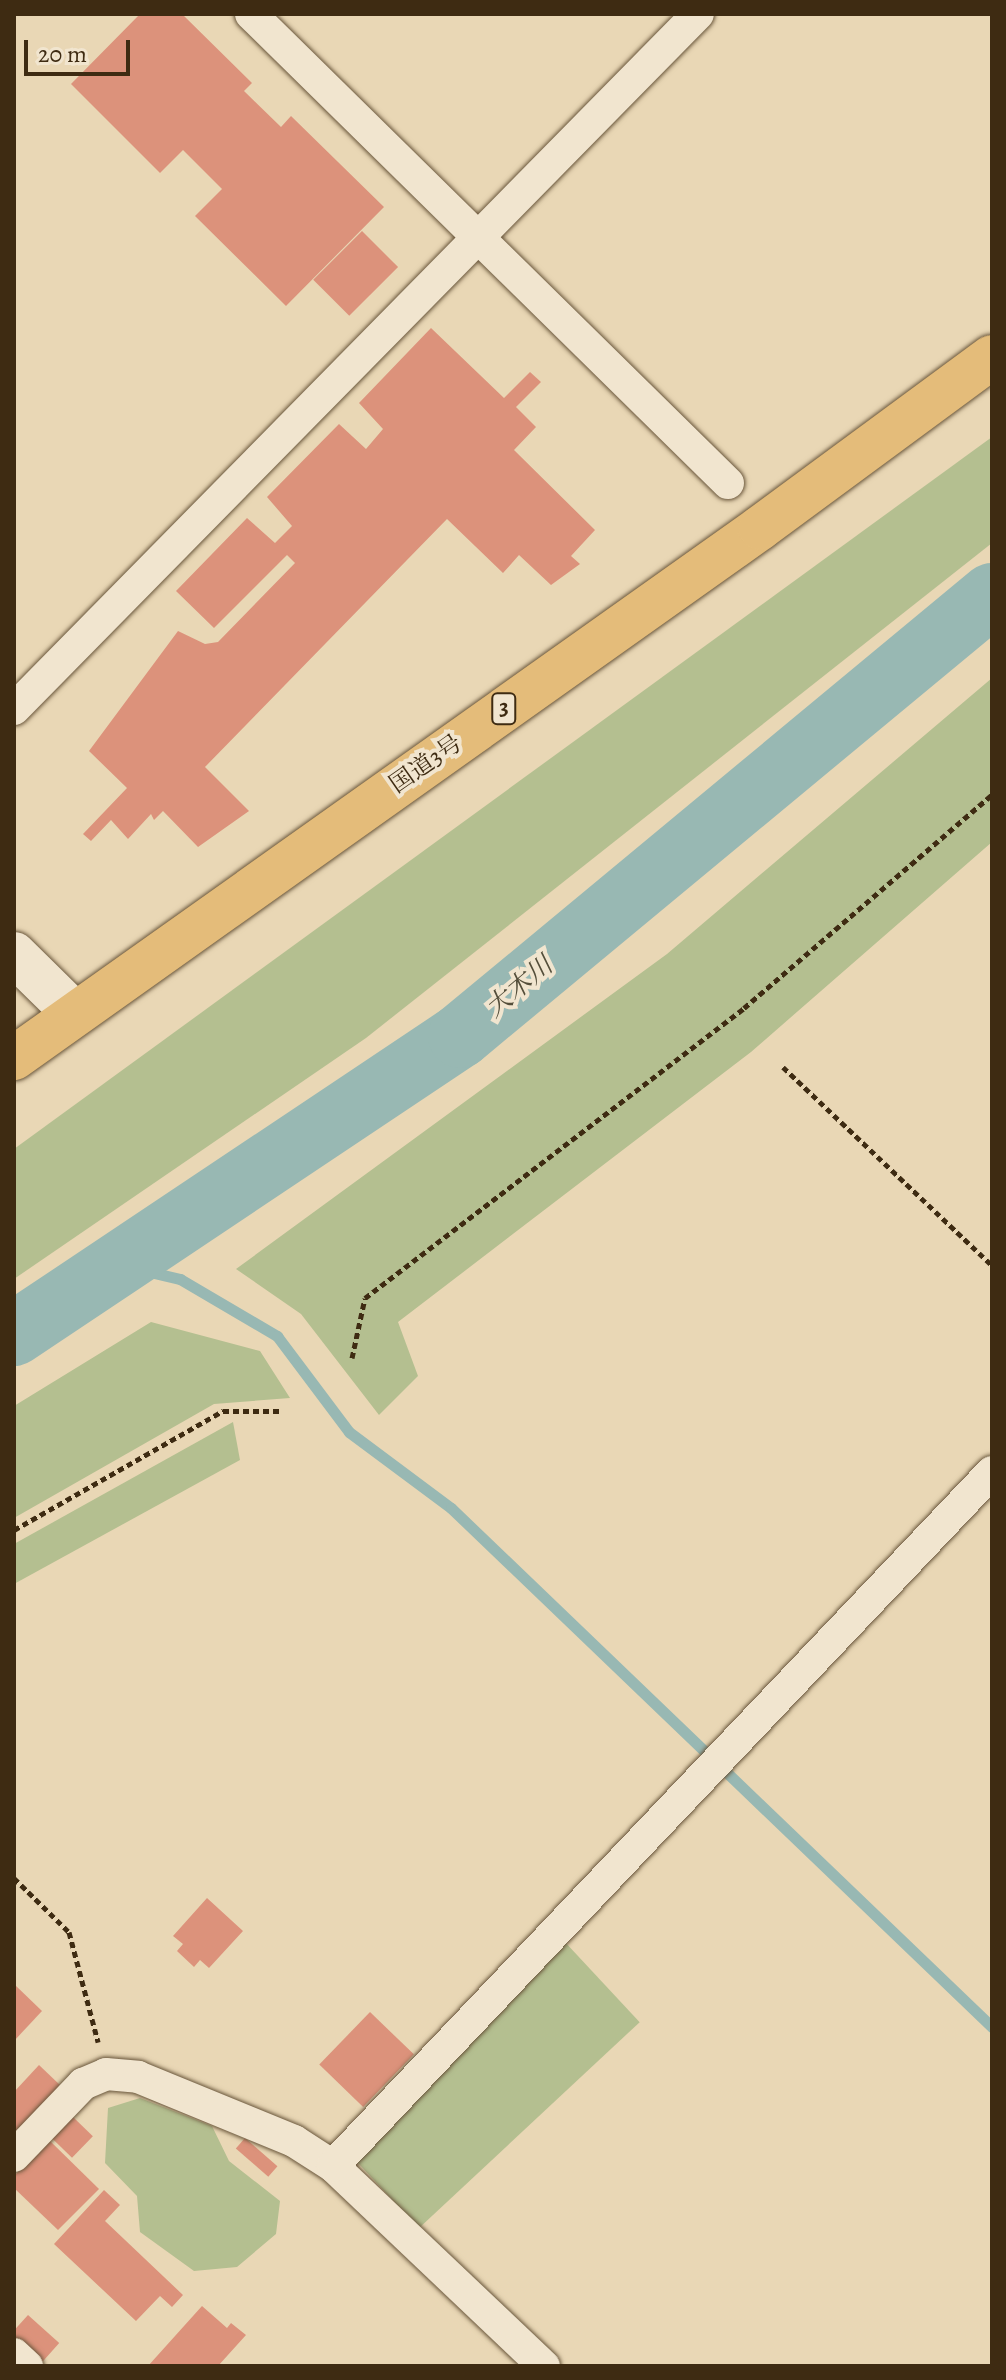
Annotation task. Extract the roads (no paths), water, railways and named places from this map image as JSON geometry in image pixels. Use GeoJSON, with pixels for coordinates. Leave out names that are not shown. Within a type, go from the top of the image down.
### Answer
{"type":"FeatureCollection","features":[{"type":"Feature","properties":{"kind":"highway","name":"国道3号"},"geometry":{"type":"LineString","coordinates":[[14,1058],[760,528],[992,357]]}},
{"type":"Feature","properties":{"kind":"main road"},"geometry":{"type":"LineString","coordinates":[[14,954],[74,1013]]}},
{"type":"Feature","properties":{"kind":"street"},"geometry":{"type":"LineString","coordinates":[[251,14],[728,483]]}},
{"type":"Feature","properties":{"kind":"street"},"geometry":{"type":"LineString","coordinates":[[14,709],[698,14]]}},
{"type":"Feature","properties":{"kind":"street"},"geometry":{"type":"LineString","coordinates":[[333,2166],[992,1472]]}},
{"type":"Feature","properties":{"kind":"street"},"geometry":{"type":"LineString","coordinates":[[14,2156],[62,2101],[106,2074],[138,2077],[294,2141],[333,2166],[544,2366]]}},
{"type":"Feature","properties":{"kind":"street"},"geometry":{"type":"LineString","coordinates":[[14,2354],[27,2366]]}},
{"type":"Feature","properties":{"kind":"waterway","name":"大木川"},"geometry":{"type":"LineString","coordinates":[[14,1334],[460,1036],[992,595]]}},
{"type":"Feature","properties":{"kind":"waterway"},"geometry":{"type":"LineString","coordinates":[[120,1265],[180,1279],[277,1336],[349,1432],[451,1508],[992,2027]]}}]}
